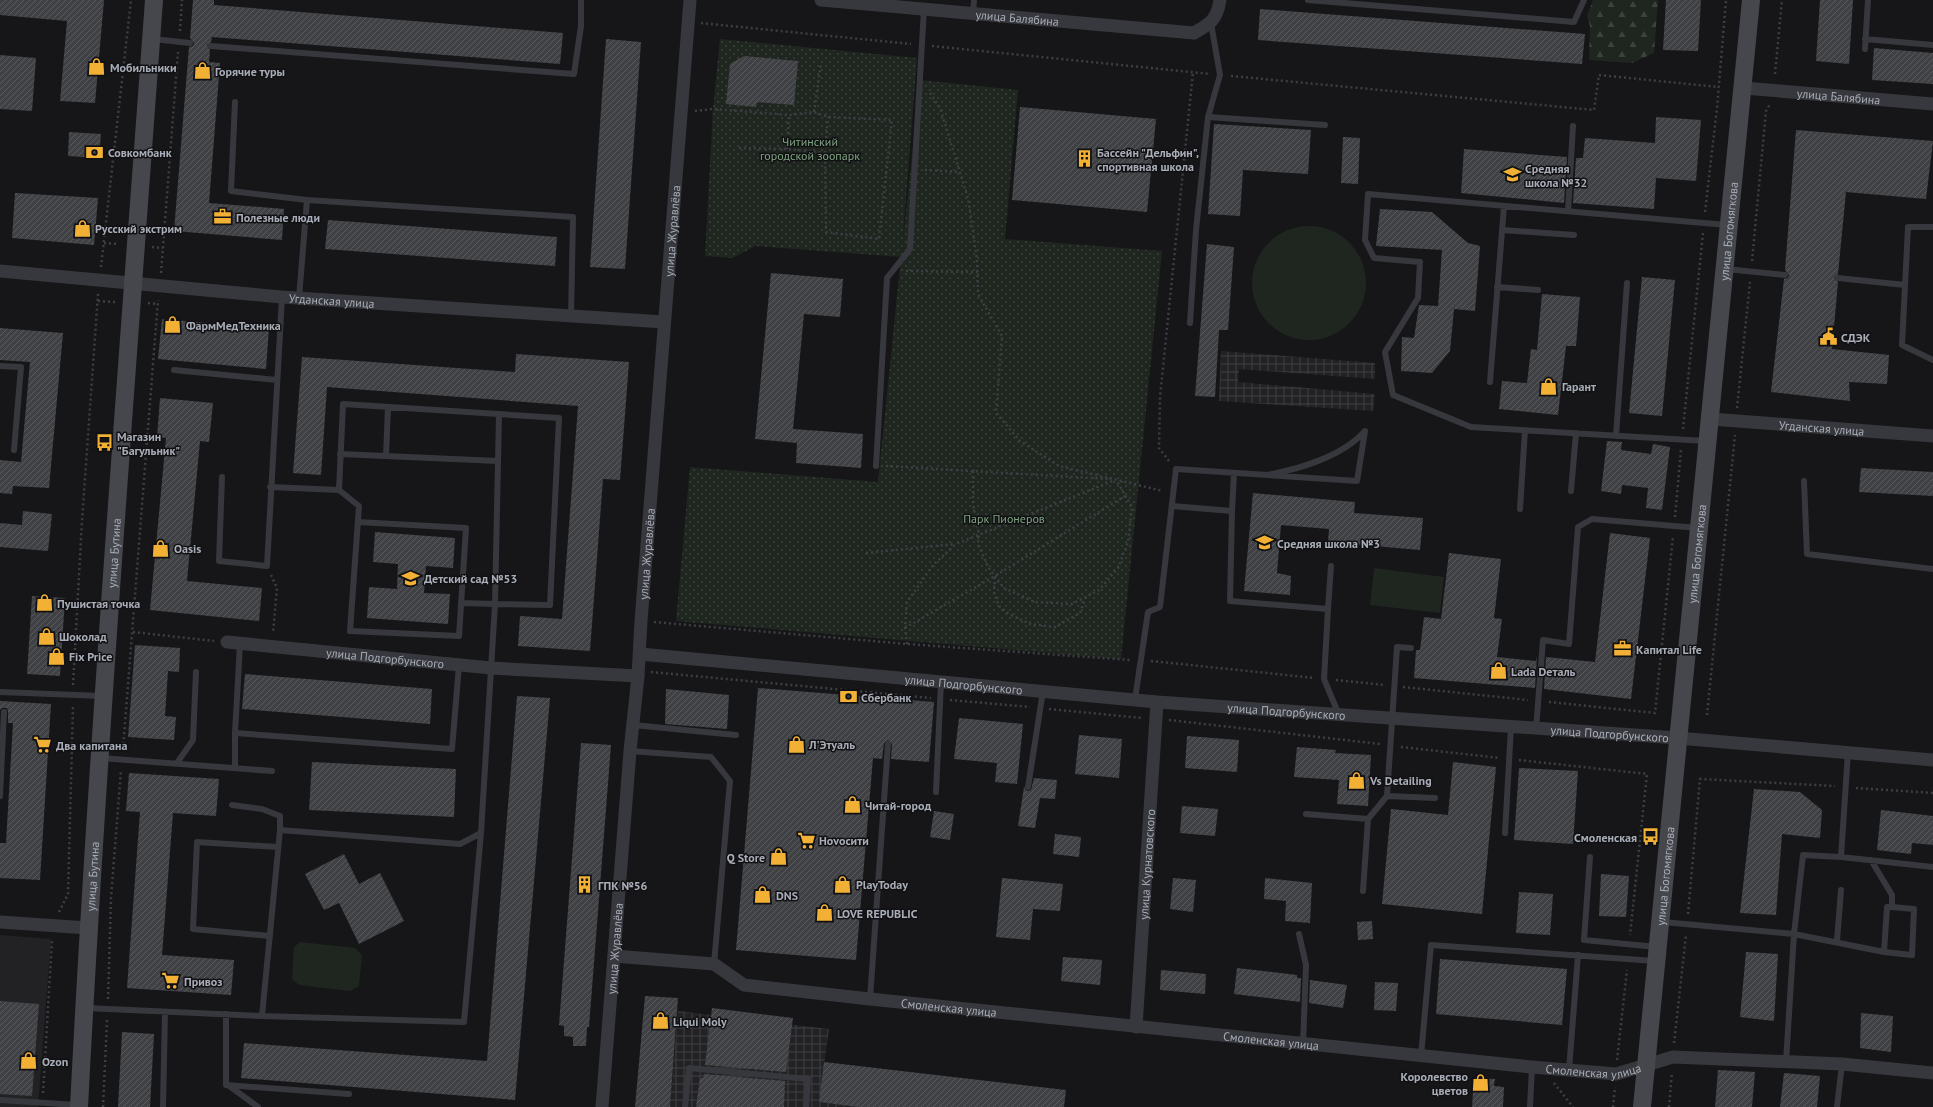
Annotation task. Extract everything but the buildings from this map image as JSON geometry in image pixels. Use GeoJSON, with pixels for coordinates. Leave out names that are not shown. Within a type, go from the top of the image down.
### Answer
{"type":"FeatureCollection","features":[{"type":"Feature","properties":{"kind":"main road","name":"улица Бутина"},"geometry":{"type":"LineString","coordinates":[[79,1106],[88,928],[154,0]]}},
{"type":"Feature","properties":{"kind":"main road","name":"улица Богомягкова"},"geometry":{"type":"LineString","coordinates":[[1642,1107],[1744,88],[1751,0]]}},
{"type":"Feature","properties":{"kind":"street","name":"улица Журавлёва"},"geometry":{"type":"LineString","coordinates":[[602,1107],[630,751],[640,654],[641,621],[690,0]]}},
{"type":"Feature","properties":{"kind":"street","name":"улица Балябина"},"geometry":{"type":"LineString","coordinates":[[821,0],[1194,33],[1211,23]]}},
{"type":"Feature","properties":{"kind":"street"},"geometry":{"type":"LineString","coordinates":[[1211,23],[1218,9],[1220,0]]}},
{"type":"Feature","properties":{"kind":"street","name":"улица Балябина"},"geometry":{"type":"LineString","coordinates":[[1744,88],[1933,104]]}},
{"type":"Feature","properties":{"kind":"street","name":"Угданская улица"},"geometry":{"type":"LineString","coordinates":[[0,271],[282,297],[664,322]]}},
{"type":"Feature","properties":{"kind":"street","name":"Угданская улица"},"geometry":{"type":"LineString","coordinates":[[1711,420],[1933,436]]}},
{"type":"Feature","properties":{"kind":"street","name":"улица Подгорбунского"},"geometry":{"type":"LineString","coordinates":[[227,642],[491,668],[638,676]]}},
{"type":"Feature","properties":{"kind":"street","name":"улица Подгорбунского"},"geometry":{"type":"LineString","coordinates":[[640,654],[1157,702],[1678,738],[1933,760]]}},
{"type":"Feature","properties":{"kind":"street","name":"улица Курнатовского"},"geometry":{"type":"LineString","coordinates":[[1136,1027],[1157,702]]}},
{"type":"Feature","properties":{"kind":"street"},"geometry":{"type":"LineString","coordinates":[[0,922],[88,928]]}},
{"type":"Feature","properties":{"kind":"street"},"geometry":{"type":"LineString","coordinates":[[614,956],[714,964]]}},
{"type":"Feature","properties":{"kind":"street","name":"Смоленская улица"},"geometry":{"type":"LineString","coordinates":[[714,964],[744,985],[1537,1068],[1616,1074],[1673,1057],[1842,1064],[1933,1073]]}},
{"type":"Feature","properties":{"kind":"lane"},"geometry":{"type":"LineString","coordinates":[[211,46],[574,74],[582,26],[581,0]]}},
{"type":"Feature","properties":{"kind":"lane"},"geometry":{"type":"LineString","coordinates":[[973,13],[974,0]]}},
{"type":"Feature","properties":{"kind":"lane"},"geometry":{"type":"LineString","coordinates":[[1308,0],[1574,22],[1584,0]]}},
{"type":"Feature","properties":{"kind":"lane"},"geometry":{"type":"LineString","coordinates":[[1865,49],[1868,0]]}},
{"type":"Feature","properties":{"kind":"lane"},"geometry":{"type":"LineString","coordinates":[[876,466],[887,278],[910,249],[924,9]]}},
{"type":"Feature","properties":{"kind":"lane"},"geometry":{"type":"LineString","coordinates":[[1190,323],[1196,230],[1208,117],[1220,75],[1211,23]]}},
{"type":"Feature","properties":{"kind":"lane"},"geometry":{"type":"LineString","coordinates":[[152,39],[190,43]]}},
{"type":"Feature","properties":{"kind":"lane"},"geometry":{"type":"LineString","coordinates":[[1865,39],[1933,45]]}},
{"type":"Feature","properties":{"kind":"lane"},"geometry":{"type":"LineString","coordinates":[[235,102],[231,191],[307,200],[573,217],[571,316]]}},
{"type":"Feature","properties":{"kind":"lane"},"geometry":{"type":"LineString","coordinates":[[1208,117],[1325,125]]}},
{"type":"Feature","properties":{"kind":"lane"},"geometry":{"type":"LineString","coordinates":[[1568,211],[1573,126]]}},
{"type":"Feature","properties":{"kind":"lane"},"geometry":{"type":"LineString","coordinates":[[1708,441],[1472,427],[1393,395],[1385,352],[1418,298],[1420,262],[1374,258],[1365,240],[1368,194],[1730,225]]}},
{"type":"Feature","properties":{"kind":"lane"},"geometry":{"type":"LineString","coordinates":[[299,298],[307,200]]}},
{"type":"Feature","properties":{"kind":"lane"},"geometry":{"type":"LineString","coordinates":[[1490,382],[1504,206]]}},
{"type":"Feature","properties":{"kind":"lane"},"geometry":{"type":"LineString","coordinates":[[1933,226],[1908,227],[1902,345],[1933,360]]}},
{"type":"Feature","properties":{"kind":"lane"},"geometry":{"type":"LineString","coordinates":[[1502,230],[1574,235]]}},
{"type":"Feature","properties":{"kind":"lane"},"geometry":{"type":"LineString","coordinates":[[1725,269],[1785,275]]}},
{"type":"Feature","properties":{"kind":"lane"},"geometry":{"type":"LineString","coordinates":[[1838,278],[1905,285]]}},
{"type":"Feature","properties":{"kind":"lane"},"geometry":{"type":"LineString","coordinates":[[1616,436],[1627,283]]}},
{"type":"Feature","properties":{"kind":"lane"},"geometry":{"type":"LineString","coordinates":[[1498,287],[1538,290]]}},
{"type":"Feature","properties":{"kind":"lane"},"geometry":{"type":"LineString","coordinates":[[222,477],[219,561],[267,566],[270,487],[282,297]]}},
{"type":"Feature","properties":{"kind":"lane"},"geometry":{"type":"LineString","coordinates":[[0,366],[20,367],[14,450]]}},
{"type":"Feature","properties":{"kind":"lane"},"geometry":{"type":"LineString","coordinates":[[174,370],[277,380]]}},
{"type":"Feature","properties":{"kind":"lane"},"geometry":{"type":"LineString","coordinates":[[339,490],[343,404],[559,418],[550,605],[461,603]]}},
{"type":"Feature","properties":{"kind":"lane"},"geometry":{"type":"LineString","coordinates":[[386,456],[388,407]]}},
{"type":"Feature","properties":{"kind":"lane"},"geometry":{"type":"LineString","coordinates":[[84,1008],[262,1016],[464,1022],[481,833],[496,604],[499,414]]}},
{"type":"Feature","properties":{"kind":"lane"},"geometry":{"type":"LineString","coordinates":[[1520,508],[1525,430]]}},
{"type":"Feature","properties":{"kind":"lane"},"geometry":{"type":"LineString","coordinates":[[1135,699],[1148,612],[1160,607],[1176,469],[1357,481],[1366,431],[1343,448],[1303,468],[1267,475]]}},
{"type":"Feature","properties":{"kind":"lane"},"geometry":{"type":"LineString","coordinates":[[1571,492],[1576,433]]}},
{"type":"Feature","properties":{"kind":"lane"},"geometry":{"type":"LineString","coordinates":[[340,454],[498,460]]}},
{"type":"Feature","properties":{"kind":"lane"},"geometry":{"type":"LineString","coordinates":[[1234,473],[1230,601],[1328,609]]}},
{"type":"Feature","properties":{"kind":"lane"},"geometry":{"type":"LineString","coordinates":[[1804,481],[1807,554],[1933,569]]}},
{"type":"Feature","properties":{"kind":"lane"},"geometry":{"type":"LineString","coordinates":[[270,487],[339,490],[359,506],[350,632],[459,636],[466,528],[358,522]]}},
{"type":"Feature","properties":{"kind":"lane"},"geometry":{"type":"LineString","coordinates":[[1172,506],[1232,511]]}},
{"type":"Feature","properties":{"kind":"lane"},"geometry":{"type":"LineString","coordinates":[[1536,729],[1543,640],[1569,644],[1578,527],[1592,519],[1700,528]]}},
{"type":"Feature","properties":{"kind":"lane"},"geometry":{"type":"LineString","coordinates":[[1331,566],[1324,679],[1339,715]]}},
{"type":"Feature","properties":{"kind":"lane"},"geometry":{"type":"LineString","coordinates":[[234,768],[240,644]]}},
{"type":"Feature","properties":{"kind":"lane"},"geometry":{"type":"LineString","coordinates":[[1363,891],[1368,819],[1387,796],[1397,647],[1412,648]]}},
{"type":"Feature","properties":{"kind":"lane"},"geometry":{"type":"LineString","coordinates":[[235,733],[452,749],[458,665]]}},
{"type":"Feature","properties":{"kind":"lane"},"geometry":{"type":"LineString","coordinates":[[177,763],[193,740],[196,672]]}},
{"type":"Feature","properties":{"kind":"lane"},"geometry":{"type":"LineString","coordinates":[[936,792],[941,682]]}},
{"type":"Feature","properties":{"kind":"lane"},"geometry":{"type":"LineString","coordinates":[[1028,787],[1043,691]]}},
{"type":"Feature","properties":{"kind":"lane"},"geometry":{"type":"LineString","coordinates":[[0,692],[104,696]]}},
{"type":"Feature","properties":{"kind":"lane"},"geometry":{"type":"LineString","coordinates":[[0,796],[4,712]]}},
{"type":"Feature","properties":{"kind":"lane"},"geometry":{"type":"LineString","coordinates":[[633,725],[736,735]]}},
{"type":"Feature","properties":{"kind":"lane"},"geometry":{"type":"LineString","coordinates":[[1505,833],[1511,727]]}},
{"type":"Feature","properties":{"kind":"lane"},"geometry":{"type":"LineString","coordinates":[[870,999],[888,744]]}},
{"type":"Feature","properties":{"kind":"lane"},"geometry":{"type":"LineString","coordinates":[[630,751],[712,757],[730,781],[714,964]]}},
{"type":"Feature","properties":{"kind":"lane"},"geometry":{"type":"LineString","coordinates":[[1841,857],[1848,752]]}},
{"type":"Feature","properties":{"kind":"lane"},"geometry":{"type":"LineString","coordinates":[[100,758],[272,771]]}},
{"type":"Feature","properties":{"kind":"lane"},"geometry":{"type":"LineString","coordinates":[[1387,796],[1435,798]]}},
{"type":"Feature","properties":{"kind":"lane"},"geometry":{"type":"LineString","coordinates":[[232,805],[262,809],[280,816],[280,830],[262,1016]]}},
{"type":"Feature","properties":{"kind":"lane"},"geometry":{"type":"LineString","coordinates":[[1306,814],[1368,819]]}},
{"type":"Feature","properties":{"kind":"lane"},"geometry":{"type":"LineString","coordinates":[[280,830],[460,844],[481,833]]}},
{"type":"Feature","properties":{"kind":"lane"},"geometry":{"type":"LineString","coordinates":[[270,936],[193,929],[197,842],[278,847]]}},
{"type":"Feature","properties":{"kind":"lane"},"geometry":{"type":"LineString","coordinates":[[1786,1062],[1794,934],[1803,855],[1841,857],[1933,867]]}},
{"type":"Feature","properties":{"kind":"lane"},"geometry":{"type":"LineString","coordinates":[[1590,857],[1584,940],[1658,954]]}},
{"type":"Feature","properties":{"kind":"lane"},"geometry":{"type":"LineString","coordinates":[[1872,860],[1892,896],[1892,907]]}},
{"type":"Feature","properties":{"kind":"lane"},"geometry":{"type":"LineString","coordinates":[[1837,941],[1841,890]]}},
{"type":"Feature","properties":{"kind":"lane"},"geometry":{"type":"LineString","coordinates":[[1661,922],[1688,923],[1794,934],[1837,941],[1884,952],[1912,955],[1914,909],[1886,907],[1884,952]]}},
{"type":"Feature","properties":{"kind":"lane"},"geometry":{"type":"LineString","coordinates":[[1299,934],[1306,965],[1303,1044]]}},
{"type":"Feature","properties":{"kind":"lane"},"geometry":{"type":"LineString","coordinates":[[1421,1056],[1430,945],[1578,955],[1658,954]]}},
{"type":"Feature","properties":{"kind":"lane"},"geometry":{"type":"LineString","coordinates":[[1569,1070],[1578,955]]}},
{"type":"Feature","properties":{"kind":"lane"},"geometry":{"type":"LineString","coordinates":[[163,1107],[165,1012]]}},
{"type":"Feature","properties":{"kind":"lane"},"geometry":{"type":"LineString","coordinates":[[226,1014],[226,1085]]}},
{"type":"Feature","properties":{"kind":"lane"},"geometry":{"type":"LineString","coordinates":[[1837,1107],[1842,1064]]}},
{"type":"Feature","properties":{"kind":"lane"},"geometry":{"type":"LineString","coordinates":[[685,1107],[689,1068],[808,1080],[806,1107]]}},
{"type":"Feature","properties":{"kind":"lane"},"geometry":{"type":"LineString","coordinates":[[1530,1107],[1537,1068]]}},
{"type":"Feature","properties":{"kind":"lane"},"geometry":{"type":"LineString","coordinates":[[226,1085],[349,1094]]}},
{"type":"Feature","properties":{"kind":"lane"},"geometry":{"type":"LineString","coordinates":[[226,1085],[258,1107]]}},
{"type":"Feature","properties":{"kind":"lane"},"geometry":{"type":"LineString","coordinates":[[0,1100],[79,1106]]}},
{"type":"Feature","properties":{"kind":"path"},"geometry":{"type":"LineString","coordinates":[[43,1103],[52,926],[68,894],[73,694],[82,522],[99,280],[131,0]]}},
{"type":"Feature","properties":{"kind":"path"},"geometry":{"type":"LineString","coordinates":[[182,0],[140,524],[133,632],[227,642]]}},
{"type":"Feature","properties":{"kind":"path"},"geometry":{"type":"LineString","coordinates":[[1655,713],[1719,87],[1726,0]]}},
{"type":"Feature","properties":{"kind":"path"},"geometry":{"type":"LineString","coordinates":[[1775,74],[1782,0]]}},
{"type":"Feature","properties":{"kind":"path"},"geometry":{"type":"LineString","coordinates":[[688,22],[1220,75],[1594,110],[1599,75],[1719,87]]}},
{"type":"Feature","properties":{"kind":"path"},"geometry":{"type":"LineString","coordinates":[[814,112],[821,63]]}},
{"type":"Feature","properties":{"kind":"path"},"geometry":{"type":"LineString","coordinates":[[1176,469],[1159,448],[1160,397],[1193,72]]}},
{"type":"Feature","properties":{"kind":"path"},"geometry":{"type":"LineString","coordinates":[[920,80],[940,108],[968,198],[977,272],[978,294],[1002,336],[996,413],[1020,441],[1059,466],[1173,494]]}},
{"type":"Feature","properties":{"kind":"path"},"geometry":{"type":"LineString","coordinates":[[681,112],[713,109],[789,115],[814,112],[828,117],[892,120],[878,238],[826,232],[825,153],[828,117]]}},
{"type":"Feature","properties":{"kind":"path"},"geometry":{"type":"LineString","coordinates":[[787,149],[789,115]]}},
{"type":"Feature","properties":{"kind":"path"},"geometry":{"type":"LineString","coordinates":[[739,148],[787,149],[825,153]]}},
{"type":"Feature","properties":{"kind":"path"},"geometry":{"type":"LineString","coordinates":[[915,169],[960,172]]}},
{"type":"Feature","properties":{"kind":"path"},"geometry":{"type":"LineString","coordinates":[[894,270],[977,272]]}},
{"type":"Feature","properties":{"kind":"path"},"geometry":{"type":"LineString","coordinates":[[876,466],[1115,480]]}},
{"type":"Feature","properties":{"kind":"path"},"geometry":{"type":"LineString","coordinates":[[973,471],[973,504],[979,535],[978,544],[988,567],[1004,588],[1035,602],[1072,604],[1099,590],[1118,568],[1128,542],[1132,508],[1115,480]]}},
{"type":"Feature","properties":{"kind":"path"},"geometry":{"type":"LineString","coordinates":[[866,553],[956,544],[1115,480]]}},
{"type":"Feature","properties":{"kind":"path"},"geometry":{"type":"LineString","coordinates":[[905,628],[995,576],[1125,496]]}},
{"type":"Feature","properties":{"kind":"path"},"geometry":{"type":"LineString","coordinates":[[907,644],[905,628],[907,602],[933,565],[956,544]]}},
{"type":"Feature","properties":{"kind":"path"},"geometry":{"type":"LineString","coordinates":[[267,566],[277,588],[272,647]]}},
{"type":"Feature","properties":{"kind":"path"},"geometry":{"type":"LineString","coordinates":[[995,576],[994,592],[998,606],[1009,614],[1030,624],[1055,628],[1080,612],[1086,597]]}},
{"type":"Feature","properties":{"kind":"path"},"geometry":{"type":"LineString","coordinates":[[1669,1107],[1688,923],[1700,779],[1933,793]]}},
{"type":"Feature","properties":{"kind":"path"},"geometry":{"type":"LineString","coordinates":[[1537,1068],[1573,1107]]}},
{"type":"Feature","properties":{"kind":"shaded area"},"geometry":{"type":"Polygon","coordinates":[[[1221,351],[1375,363],[1375,379],[1239,369],[1238,382],[1375,394],[1373,411],[1219,401],[1221,351]]]}},
{"type":"Feature","properties":{"kind":"shaded area"},"geometry":{"type":"Polygon","coordinates":[[[0,935],[51,939],[38,1107],[0,1107],[0,935]]]}},
{"type":"Feature","properties":{"kind":"shaded area"},"geometry":{"type":"Polygon","coordinates":[[[678,1011],[829,1029],[819,1102],[858,1107],[670,1107],[678,1011]]]}},
{"type":"Feature","properties":{"kind":"green space"},"geometry":{"type":"Polygon","coordinates":[[[1593,0],[1658,0],[1654,53],[1632,63],[1589,60],[1590,26],[1587,16],[1593,0]]]}},
{"type":"Feature","properties":{"kind":"green space","name":"Парк Пионеров"},"geometry":{"type":"Polygon","coordinates":[[[720,39],[917,58],[902,249],[920,80],[1018,90],[1005,239],[1162,251],[1121,659],[676,621],[690,467],[878,482],[901,257],[755,246],[733,258],[705,256],[713,109],[720,39]]]}},
{"type":"Feature","properties":{"kind":"green space"},"geometry":{"type":"Polygon","coordinates":[[[1309,226],[1320,227],[1331,231],[1341,236],[1349,243],[1356,251],[1361,261],[1365,272],[1365,294],[1361,305],[1356,315],[1349,323],[1341,330],[1331,335],[1320,339],[1309,340],[1298,339],[1287,335],[1277,330],[1269,323],[1262,315],[1257,305],[1253,294],[1252,283],[1253,272],[1257,261],[1262,251],[1269,243],[1277,236],[1287,231],[1298,227],[1309,226]]]}},
{"type":"Feature","properties":{"kind":"green space"},"geometry":{"type":"Polygon","coordinates":[[[1374,568],[1444,577],[1440,613],[1370,605],[1374,568]]]}},
{"type":"Feature","properties":{"kind":"green space"},"geometry":{"type":"Polygon","coordinates":[[[300,942],[355,948],[362,955],[359,986],[350,991],[299,985],[292,979],[294,947],[300,942]]]}},
{"type":"Feature","properties":{"kind":"place","name":"Мобильники"},"geometry":{"type":"Point","coordinates":[97,67]}},
{"type":"Feature","properties":{"kind":"place","name":"Горячие туры"},"geometry":{"type":"Point","coordinates":[202,71]}},
{"type":"Feature","properties":{"kind":"place","name":"Совкомбанк"},"geometry":{"type":"Point","coordinates":[95,152]}},
{"type":"Feature","properties":{"kind":"place","name":"Бассейн \"Дельфин\", спортивная школа"},"geometry":{"type":"Point","coordinates":[1084,159]}},
{"type":"Feature","properties":{"kind":"place","name":"Средняя школа №32"},"geometry":{"type":"Point","coordinates":[1512,175]}},
{"type":"Feature","properties":{"kind":"place","name":"Полезные люди"},"geometry":{"type":"Point","coordinates":[223,217]}},
{"type":"Feature","properties":{"kind":"place","name":"Русский экстрим"},"geometry":{"type":"Point","coordinates":[82,228]}},
{"type":"Feature","properties":{"kind":"place","name":"ФармМедТехника"},"geometry":{"type":"Point","coordinates":[173,325]}},
{"type":"Feature","properties":{"kind":"place","name":"СДЭК"},"geometry":{"type":"Point","coordinates":[1828,337]}},
{"type":"Feature","properties":{"kind":"place","name":"Гарант"},"geometry":{"type":"Point","coordinates":[1549,386]}},
{"type":"Feature","properties":{"kind":"place","name":"Магазин \"Багульник\""},"geometry":{"type":"Point","coordinates":[104,443]}},
{"type":"Feature","properties":{"kind":"place","name":"Средняя школа №3"},"geometry":{"type":"Point","coordinates":[1264,543]}},
{"type":"Feature","properties":{"kind":"place","name":"Oasis"},"geometry":{"type":"Point","coordinates":[161,548]}},
{"type":"Feature","properties":{"kind":"place","name":"Детский сад №53"},"geometry":{"type":"Point","coordinates":[411,578]}},
{"type":"Feature","properties":{"kind":"place","name":"Пушистая точка"},"geometry":{"type":"Point","coordinates":[44,603]}},
{"type":"Feature","properties":{"kind":"place","name":"Шоколад"},"geometry":{"type":"Point","coordinates":[46,636]}},
{"type":"Feature","properties":{"kind":"place","name":"Капитал Life"},"geometry":{"type":"Point","coordinates":[1623,649]}},
{"type":"Feature","properties":{"kind":"place","name":"Fix Price"},"geometry":{"type":"Point","coordinates":[56,656]}},
{"type":"Feature","properties":{"kind":"place","name":"Lada Dеталь"},"geometry":{"type":"Point","coordinates":[1498,671]}},
{"type":"Feature","properties":{"kind":"place","name":"Сбербанк"},"geometry":{"type":"Point","coordinates":[848,697]}},
{"type":"Feature","properties":{"kind":"place","name":"Л'Этуаль"},"geometry":{"type":"Point","coordinates":[796,744]}},
{"type":"Feature","properties":{"kind":"place","name":"Два капитана"},"geometry":{"type":"Point","coordinates":[43,745]}},
{"type":"Feature","properties":{"kind":"place","name":"Vs Detailing"},"geometry":{"type":"Point","coordinates":[1357,780]}},
{"type":"Feature","properties":{"kind":"place","name":"Читай-город"},"geometry":{"type":"Point","coordinates":[852,805]}},
{"type":"Feature","properties":{"kind":"place","name":"Смоленская"},"geometry":{"type":"Point","coordinates":[1650,837]}},
{"type":"Feature","properties":{"kind":"place","name":"Ноvосити"},"geometry":{"type":"Point","coordinates":[806,840]}},
{"type":"Feature","properties":{"kind":"place","name":"Q Store"},"geometry":{"type":"Point","coordinates":[778,857]}},
{"type":"Feature","properties":{"kind":"place","name":"PlayToday"},"geometry":{"type":"Point","coordinates":[843,884]}},
{"type":"Feature","properties":{"kind":"place","name":"ГПК №56"},"geometry":{"type":"Point","coordinates":[585,885]}},
{"type":"Feature","properties":{"kind":"place","name":"DNS"},"geometry":{"type":"Point","coordinates":[763,895]}},
{"type":"Feature","properties":{"kind":"place","name":"LOVE REPUBLIC"},"geometry":{"type":"Point","coordinates":[824,913]}},
{"type":"Feature","properties":{"kind":"place","name":"Привоз"},"geometry":{"type":"Point","coordinates":[171,981]}},
{"type":"Feature","properties":{"kind":"place","name":"Liqui Moly"},"geometry":{"type":"Point","coordinates":[660,1021]}},
{"type":"Feature","properties":{"kind":"place","name":"Ozon"},"geometry":{"type":"Point","coordinates":[29,1061]}},
{"type":"Feature","properties":{"kind":"place","name":"Королевство цветов"},"geometry":{"type":"Point","coordinates":[1481,1083]}},
{"type":"Feature","properties":{"kind":"park label","name":"Читинский городской зоопарк"},"geometry":{"type":"Point","coordinates":[810,148]}}]}
